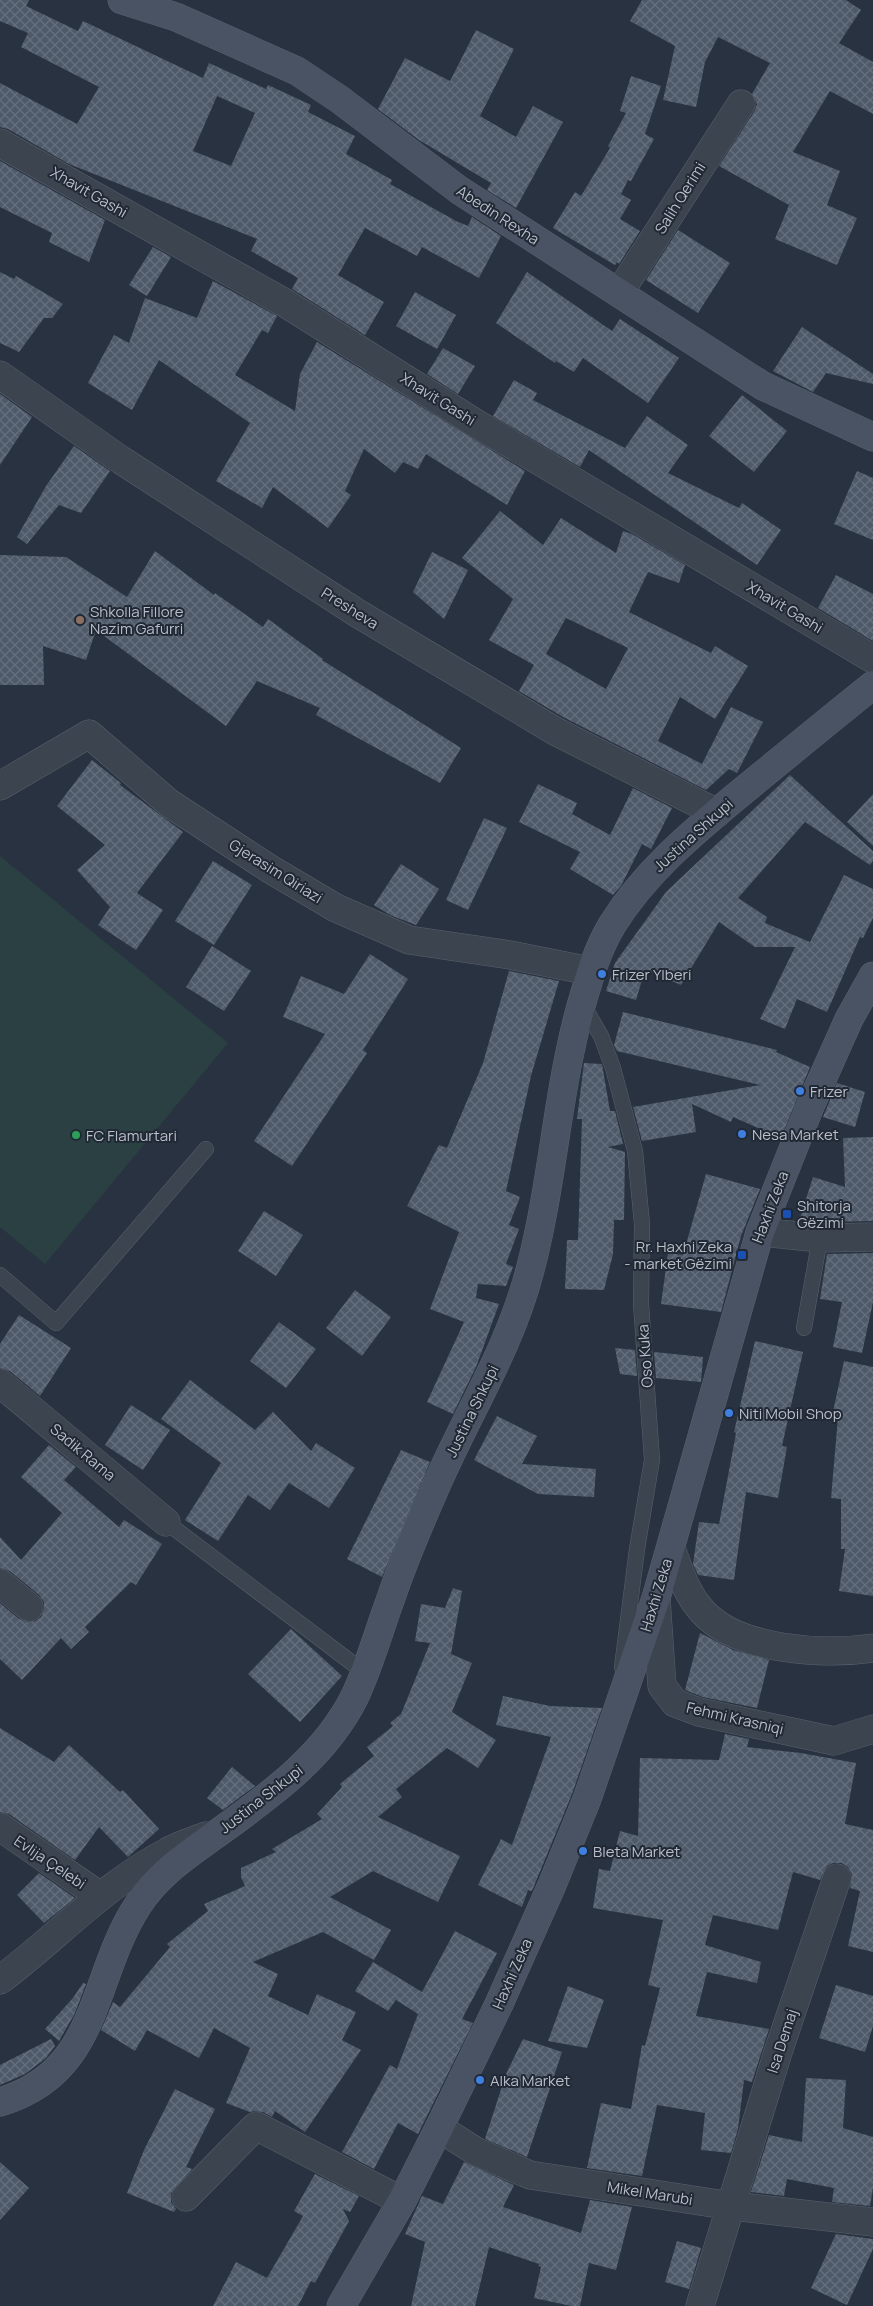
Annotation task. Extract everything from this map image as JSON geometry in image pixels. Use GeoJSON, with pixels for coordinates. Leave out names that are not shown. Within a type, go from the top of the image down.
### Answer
{"type":"FeatureCollection","features":[{"type":"Feature","properties":{"kind":"street","name":"Abedin Rexha"},"geometry":{"type":"LineString","coordinates":[[122,0],[179,8],[298,71],[339,99],[459,190],[763,386],[873,437]]}},
{"type":"Feature","properties":{"kind":"street","name":"Salih Qerimi"},"geometry":{"type":"LineString","coordinates":[[619,293],[742,104]]}},
{"type":"Feature","properties":{"kind":"street","name":"Xhavit Gashi"},"geometry":{"type":"LineString","coordinates":[[0,142],[285,303],[477,424],[873,659]]}},
{"type":"Feature","properties":{"kind":"street","name":"Presheva"},"geometry":{"type":"LineString","coordinates":[[0,375],[121,460],[357,613],[555,731],[717,812]]}},
{"type":"Feature","properties":{"kind":"street","name":"Justina Shkupi"},"geometry":{"type":"LineString","coordinates":[[0,2102],[14,2098],[55,2074],[72,2053],[86,2027],[118,1946],[138,1906],[158,1880],[188,1854],[267,1798],[309,1762],[334,1730],[354,1698],[398,1576],[435,1487],[512,1328],[532,1261],[544,1204],[571,1042],[590,971],[611,927],[644,880],[677,846],[873,685]]}},
{"type":"Feature","properties":{"kind":"street","name":"Gjerasim Qiriazi"},"geometry":{"type":"LineString","coordinates":[[0,786],[89,734],[169,802],[270,869],[336,908],[409,940],[590,971]]}},
{"type":"Feature","properties":{"kind":"street","name":"Haxhi Zeka"},"geometry":{"type":"LineString","coordinates":[[340,2306],[402,2201],[440,2128],[499,2004],[552,1885],[587,1798],[656,1598],[760,1232],[811,1104],[849,1019],[873,976]]}},
{"type":"Feature","properties":{"kind":"street"},"geometry":{"type":"LineString","coordinates":[[760,1232],[820,1238],[873,1237]]}},
{"type":"Feature","properties":{"kind":"street","name":"Sadik Rama"},"geometry":{"type":"LineString","coordinates":[[0,1383],[166,1522]]}},
{"type":"Feature","properties":{"kind":"street"},"geometry":{"type":"LineString","coordinates":[[671,1548],[687,1589],[703,1612],[729,1632],[763,1643],[812,1650],[873,1648]]}},
{"type":"Feature","properties":{"kind":"street"},"geometry":{"type":"LineString","coordinates":[[0,1583],[29,1607]]}},
{"type":"Feature","properties":{"kind":"street","name":"Fehmi Krasniqi"},"geometry":{"type":"LineString","coordinates":[[656,1598],[662,1686],[674,1703],[699,1712],[834,1741],[873,1729]]}},
{"type":"Feature","properties":{"kind":"street","name":"Evlija Çelebi"},"geometry":{"type":"LineString","coordinates":[[0,1827],[100,1896]]}},
{"type":"Feature","properties":{"kind":"street"},"geometry":{"type":"LineString","coordinates":[[0,1980],[29,1959],[100,1896],[168,1851],[224,1828]]}},
{"type":"Feature","properties":{"kind":"street","name":"Isa Demaj"},"geometry":{"type":"LineString","coordinates":[[700,2306],[778,2052],[837,1878]]}},
{"type":"Feature","properties":{"kind":"street"},"geometry":{"type":"LineString","coordinates":[[186,2197],[256,2126],[402,2201]]}},
{"type":"Feature","properties":{"kind":"street","name":"Mikel Marubi"},"geometry":{"type":"LineString","coordinates":[[440,2128],[477,2152],[530,2175],[732,2206],[873,2222]]}},
{"type":"Feature","properties":{"kind":"lane","name":"Oso Kuka"},"geometry":{"type":"LineString","coordinates":[[582,1003],[600,1036],[613,1068],[635,1151],[642,1224],[641,1304],[652,1460],[637,1548],[616,1718]]}},
{"type":"Feature","properties":{"kind":"lane"},"geometry":{"type":"LineString","coordinates":[[0,1274],[56,1322],[206,1149]]}},
{"type":"Feature","properties":{"kind":"lane"},"geometry":{"type":"LineString","coordinates":[[804,1328],[820,1238]]}},
{"type":"Feature","properties":{"kind":"lane"},"geometry":{"type":"LineString","coordinates":[[166,1522],[364,1672]]}},
{"type":"Feature","properties":{"kind":"green space","name":"FC Flamurtari"},"geometry":{"type":"Polygon","coordinates":[[[0,856],[228,1043],[45,1264],[0,1227],[0,856]]]}},
{"type":"Feature","properties":{"kind":"building"},"geometry":{"type":"Polygon","coordinates":[[[0,0],[29,0],[26,6],[78,31],[83,21],[203,78],[209,63],[266,89],[268,85],[311,105],[308,112],[355,136],[346,154],[392,180],[390,184],[456,221],[468,226],[472,217],[501,236],[479,278],[422,247],[417,256],[365,228],[338,275],[384,302],[365,335],[292,289],[298,278],[251,251],[257,239],[69,164],[8,129],[0,127],[0,83],[77,124],[99,87],[21,47],[28,33],[0,21],[0,0]],[[217,96],[193,151],[231,166],[255,113],[217,96]]]}},
{"type":"Feature","properties":{"kind":"building"},"geometry":{"type":"Polygon","coordinates":[[[642,0],[846,0],[861,10],[839,43],[873,62],[873,114],[830,91],[793,152],[840,171],[827,205],[857,218],[837,265],[775,239],[789,205],[719,166],[754,112],[757,104],[752,94],[770,63],[718,37],[705,62],[696,107],[663,100],[675,46],[630,21],[642,0]]]}},
{"type":"Feature","properties":{"kind":"building"},"geometry":{"type":"Polygon","coordinates":[[[476,30],[514,49],[480,116],[516,137],[533,106],[563,122],[516,208],[487,190],[491,183],[419,140],[378,109],[405,58],[450,81],[476,30]]]}},
{"type":"Feature","properties":{"kind":"building"},"geometry":{"type":"Polygon","coordinates":[[[631,76],[661,86],[645,134],[654,139],[631,181],[628,180],[621,194],[631,200],[620,219],[640,231],[619,264],[617,262],[615,265],[553,228],[575,192],[581,196],[610,148],[608,146],[626,113],[620,111],[631,76]]]}},
{"type":"Feature","properties":{"kind":"building"},"geometry":{"type":"Polygon","coordinates":[[[0,161],[105,220],[89,262],[49,242],[52,233],[0,207],[0,161]]]}},
{"type":"Feature","properties":{"kind":"building"},"geometry":{"type":"Polygon","coordinates":[[[678,230],[730,263],[698,313],[646,280],[678,230]]]}},
{"type":"Feature","properties":{"kind":"building"},"geometry":{"type":"Polygon","coordinates":[[[153,247],[171,257],[147,296],[129,285],[153,247]]]}},
{"type":"Feature","properties":{"kind":"building"},"geometry":{"type":"Polygon","coordinates":[[[0,272],[14,279],[16,276],[63,304],[52,318],[44,318],[19,352],[0,343],[0,272]]]}},
{"type":"Feature","properties":{"kind":"building"},"geometry":{"type":"Polygon","coordinates":[[[527,272],[612,331],[620,319],[679,358],[648,403],[583,358],[574,372],[556,361],[555,363],[496,323],[527,272]]]}},
{"type":"Feature","properties":{"kind":"building"},"geometry":{"type":"Polygon","coordinates":[[[213,281],[277,316],[268,333],[262,330],[235,375],[295,411],[300,374],[317,342],[525,471],[507,505],[426,454],[418,469],[403,462],[395,473],[364,449],[345,491],[351,495],[328,528],[273,487],[262,508],[216,481],[250,423],[159,360],[132,410],[88,383],[114,335],[129,343],[145,298],[197,318],[213,281]]]}},
{"type":"Feature","properties":{"kind":"building"},"geometry":{"type":"Polygon","coordinates":[[[415,292],[456,315],[437,349],[396,326],[415,292]]]}},
{"type":"Feature","properties":{"kind":"building"},"geometry":{"type":"Polygon","coordinates":[[[802,327],[873,374],[873,384],[826,373],[813,392],[773,371],[802,327]]]}},
{"type":"Feature","properties":{"kind":"building"},"geometry":{"type":"Polygon","coordinates":[[[443,348],[475,366],[458,394],[427,374],[443,348]]]}},
{"type":"Feature","properties":{"kind":"building"},"geometry":{"type":"Polygon","coordinates":[[[514,380],[537,393],[533,400],[625,448],[647,416],[688,445],[668,473],[739,508],[742,503],[781,530],[757,565],[589,450],[580,467],[493,416],[514,380]]]}},
{"type":"Feature","properties":{"kind":"building"},"geometry":{"type":"Polygon","coordinates":[[[0,394],[32,417],[0,465],[0,394]]]}},
{"type":"Feature","properties":{"kind":"building"},"geometry":{"type":"Polygon","coordinates":[[[742,395],[787,431],[754,472],[709,436],[742,395]]]}},
{"type":"Feature","properties":{"kind":"building"},"geometry":{"type":"Polygon","coordinates":[[[74,446],[110,471],[81,513],[59,505],[27,544],[17,537],[46,486],[74,446]]]}},
{"type":"Feature","properties":{"kind":"building"},"geometry":{"type":"Polygon","coordinates":[[[857,471],[873,478],[873,540],[834,524],[857,471]]]}},
{"type":"Feature","properties":{"kind":"building"},"geometry":{"type":"Polygon","coordinates":[[[500,511],[543,545],[561,518],[616,553],[623,531],[632,534],[685,565],[679,583],[648,572],[629,612],[711,653],[715,646],[748,666],[715,719],[680,697],[658,741],[702,764],[731,707],[763,722],[737,773],[729,769],[706,790],[563,717],[519,691],[534,665],[489,640],[513,599],[462,558],[500,511]],[[566,618],[546,654],[606,689],[628,648],[566,618]]]}},
{"type":"Feature","properties":{"kind":"building"},"geometry":{"type":"Polygon","coordinates":[[[155,551],[214,595],[215,593],[263,627],[268,619],[322,660],[461,748],[440,783],[316,715],[320,708],[257,681],[226,726],[96,630],[86,660],[43,646],[44,685],[0,685],[0,555],[66,557],[127,597],[155,551]]]}},
{"type":"Feature","properties":{"kind":"building"},"geometry":{"type":"Polygon","coordinates":[[[432,552],[468,570],[444,619],[413,592],[432,552]]]}},
{"type":"Feature","properties":{"kind":"building"},"geometry":{"type":"Polygon","coordinates":[[[836,575],[873,594],[873,641],[818,608],[836,575]]]}},
{"type":"Feature","properties":{"kind":"building"},"geometry":{"type":"Polygon","coordinates":[[[92,760],[121,783],[120,785],[183,832],[137,893],[163,910],[136,950],[98,925],[110,907],[77,870],[105,845],[57,806],[92,760]]]}},
{"type":"Feature","properties":{"kind":"building"},"geometry":{"type":"Polygon","coordinates":[[[790,775],[873,851],[873,861],[870,865],[805,822],[738,898],[767,917],[765,923],[810,942],[844,875],[873,889],[873,918],[863,938],[860,937],[827,1012],[797,999],[785,1029],[760,1019],[795,947],[755,947],[719,922],[681,985],[645,970],[636,1000],[606,991],[615,963],[666,892],[790,775]]]}},
{"type":"Feature","properties":{"kind":"building"},"geometry":{"type":"Polygon","coordinates":[[[538,784],[577,803],[572,814],[610,835],[633,788],[672,808],[651,849],[642,844],[621,886],[613,895],[570,869],[580,852],[519,822],[538,784]]]}},
{"type":"Feature","properties":{"kind":"building"},"geometry":{"type":"Polygon","coordinates":[[[873,794],[873,846],[847,822],[873,794]]]}},
{"type":"Feature","properties":{"kind":"building"},"geometry":{"type":"Polygon","coordinates":[[[484,818],[507,828],[468,910],[446,900],[484,818]]]}},
{"type":"Feature","properties":{"kind":"building"},"geometry":{"type":"Polygon","coordinates":[[[213,861],[252,885],[214,945],[175,921],[213,861]]]}},
{"type":"Feature","properties":{"kind":"building"},"geometry":{"type":"Polygon","coordinates":[[[401,864],[439,889],[416,925],[390,915],[374,905],[401,864]]]}},
{"type":"Feature","properties":{"kind":"building"},"geometry":{"type":"Polygon","coordinates":[[[212,946],[251,971],[224,1011],[186,987],[212,946]]]}},
{"type":"Feature","properties":{"kind":"building"},"geometry":{"type":"Polygon","coordinates":[[[370,954],[408,979],[363,1050],[367,1053],[292,1166],[254,1141],[325,1034],[283,1017],[301,976],[344,994],[370,954]]]}},
{"type":"Feature","properties":{"kind":"building"},"geometry":{"type":"Polygon","coordinates":[[[509,971],[559,981],[531,1076],[506,1191],[520,1197],[509,1225],[519,1229],[506,1264],[513,1267],[506,1286],[478,1284],[476,1298],[499,1304],[476,1367],[453,1414],[427,1402],[464,1322],[430,1309],[459,1232],[407,1206],[439,1145],[447,1148],[483,1063],[509,971]]]}},
{"type":"Feature","properties":{"kind":"building"},"geometry":{"type":"Polygon","coordinates":[[[623,1012],[777,1050],[776,1052],[810,1067],[781,1138],[733,1117],[731,1122],[692,1104],[696,1132],[642,1141],[633,1107],[760,1085],[617,1051],[614,1045],[623,1012]]]}},
{"type":"Feature","properties":{"kind":"building"},"geometry":{"type":"Polygon","coordinates":[[[584,1063],[602,1064],[610,1111],[615,1111],[623,1144],[608,1147],[625,1152],[624,1220],[614,1220],[613,1254],[604,1290],[565,1289],[567,1240],[578,1240],[582,1119],[577,1119],[584,1063]]]}},
{"type":"Feature","properties":{"kind":"building"},"geometry":{"type":"Polygon","coordinates":[[[837,1083],[865,1092],[855,1127],[823,1117],[837,1083]]]}},
{"type":"Feature","properties":{"kind":"building"},"geometry":{"type":"Polygon","coordinates":[[[873,1137],[873,1221],[821,1222],[800,1218],[813,1177],[845,1187],[843,1138],[873,1137]]]}},
{"type":"Feature","properties":{"kind":"building"},"geometry":{"type":"Polygon","coordinates":[[[706,1174],[760,1189],[741,1236],[721,1312],[661,1304],[668,1253],[683,1255],[706,1174]]]}},
{"type":"Feature","properties":{"kind":"building"},"geometry":{"type":"Polygon","coordinates":[[[264,1211],[303,1235],[276,1276],[238,1251],[264,1211]]]}},
{"type":"Feature","properties":{"kind":"building"},"geometry":{"type":"Polygon","coordinates":[[[873,1253],[873,1302],[862,1353],[833,1347],[842,1302],[820,1299],[827,1254],[873,1253]]]}},
{"type":"Feature","properties":{"kind":"building"},"geometry":{"type":"Polygon","coordinates":[[[355,1290],[391,1317],[362,1356],[326,1328],[355,1290]]]}},
{"type":"Feature","properties":{"kind":"building"},"geometry":{"type":"Polygon","coordinates":[[[19,1315],[71,1348],[40,1396],[10,1371],[0,1368],[0,1344],[19,1315]]]}},
{"type":"Feature","properties":{"kind":"building"},"geometry":{"type":"Polygon","coordinates":[[[279,1322],[316,1349],[286,1388],[250,1361],[279,1322]]]}},
{"type":"Feature","properties":{"kind":"building"},"geometry":{"type":"Polygon","coordinates":[[[755,1341],[803,1352],[782,1446],[787,1447],[778,1498],[746,1492],[734,1580],[698,1575],[693,1564],[699,1522],[719,1524],[736,1433],[734,1432],[755,1341]]]}},
{"type":"Feature","properties":{"kind":"building"},"geometry":{"type":"Polygon","coordinates":[[[615,1348],[635,1350],[637,1376],[620,1374],[615,1348]]]}},
{"type":"Feature","properties":{"kind":"building"},"geometry":{"type":"Polygon","coordinates":[[[654,1352],[703,1357],[701,1382],[656,1378],[654,1352]]]}},
{"type":"Feature","properties":{"kind":"building"},"geometry":{"type":"Polygon","coordinates":[[[844,1361],[873,1367],[873,1596],[839,1591],[845,1549],[841,1549],[841,1499],[831,1498],[838,1417],[832,1416],[844,1361]]]}},
{"type":"Feature","properties":{"kind":"building"},"geometry":{"type":"Polygon","coordinates":[[[190,1380],[255,1430],[273,1412],[311,1451],[316,1443],[355,1468],[329,1508],[289,1483],[270,1510],[248,1495],[218,1541],[185,1520],[221,1463],[161,1419],[190,1380]]]}},
{"type":"Feature","properties":{"kind":"building"},"geometry":{"type":"Polygon","coordinates":[[[131,1405],[170,1430],[143,1470],[105,1445],[131,1405]]]}},
{"type":"Feature","properties":{"kind":"building"},"geometry":{"type":"Polygon","coordinates":[[[497,1416],[537,1436],[522,1464],[596,1469],[594,1497],[538,1494],[474,1460],[497,1416]]]}},
{"type":"Feature","properties":{"kind":"building"},"geometry":{"type":"Polygon","coordinates":[[[49,1445],[76,1467],[64,1480],[119,1527],[124,1520],[162,1544],[136,1585],[131,1582],[85,1627],[89,1632],[71,1649],[61,1638],[22,1680],[0,1659],[0,1603],[19,1619],[27,1622],[35,1621],[41,1617],[44,1602],[39,1595],[10,1571],[0,1568],[0,1537],[21,1560],[62,1513],[21,1477],[49,1445]]]}},
{"type":"Feature","properties":{"kind":"building"},"geometry":{"type":"Polygon","coordinates":[[[401,1450],[430,1462],[382,1577],[347,1559],[401,1450]]]}},
{"type":"Feature","properties":{"kind":"building"},"geometry":{"type":"Polygon","coordinates":[[[453,1588],[462,1591],[451,1654],[472,1663],[452,1712],[496,1740],[478,1768],[447,1748],[396,1789],[402,1797],[378,1817],[460,1856],[438,1902],[373,1871],[330,1897],[391,1930],[374,1960],[323,1932],[253,1962],[278,1974],[268,1996],[308,2015],[317,1994],[356,2012],[342,2040],[361,2050],[305,2132],[275,2111],[272,2117],[263,2112],[250,2112],[226,2103],[250,2048],[214,2028],[199,2058],[147,2030],[135,2051],[101,2030],[113,2002],[120,2007],[170,1947],[167,1944],[208,1911],[204,1904],[245,1886],[241,1877],[241,1868],[276,1852],[272,1849],[322,1819],[317,1814],[342,1787],[340,1784],[374,1756],[367,1747],[393,1726],[390,1723],[401,1714],[430,1643],[415,1641],[421,1604],[445,1608],[453,1588]]]}},
{"type":"Feature","properties":{"kind":"building"},"geometry":{"type":"Polygon","coordinates":[[[291,1629],[342,1676],[300,1722],[248,1674],[291,1629]]]}},
{"type":"Feature","properties":{"kind":"building"},"geometry":{"type":"Polygon","coordinates":[[[700,1633],[733,1650],[769,1660],[757,1708],[703,1697],[685,1690],[700,1633]]]}},
{"type":"Feature","properties":{"kind":"building"},"geometry":{"type":"Polygon","coordinates":[[[503,1696],[550,1706],[602,1708],[572,1794],[532,1891],[528,1890],[522,1907],[478,1885],[501,1839],[512,1845],[551,1737],[496,1725],[503,1696]]]}},
{"type":"Feature","properties":{"kind":"building"},"geometry":{"type":"Polygon","coordinates":[[[0,1728],[54,1762],[69,1745],[120,1792],[123,1790],[159,1829],[128,1857],[99,1827],[75,1860],[9,1814],[0,1812],[0,1728]]]}},
{"type":"Feature","properties":{"kind":"building"},"geometry":{"type":"Polygon","coordinates":[[[725,1734],[749,1739],[747,1747],[801,1753],[856,1763],[845,1824],[873,1830],[873,1952],[848,1946],[860,1891],[850,1888],[852,1874],[848,1867],[842,1863],[833,1863],[827,1866],[820,1880],[793,1872],[778,1930],[713,1915],[705,1945],[761,1962],[757,1983],[707,1972],[696,2016],[769,2029],[752,2082],[744,2080],[738,2129],[731,2153],[701,2150],[705,2113],[657,2105],[642,2176],[587,2168],[601,2103],[631,2109],[642,2045],[645,2046],[660,1988],[648,1985],[663,1920],[593,1908],[599,1869],[610,1871],[620,1831],[638,1836],[640,1758],[719,1760],[725,1734]]]}},
{"type":"Feature","properties":{"kind":"building"},"geometry":{"type":"Polygon","coordinates":[[[232,1767],[255,1786],[223,1810],[207,1798],[232,1767]]]}},
{"type":"Feature","properties":{"kind":"building"},"geometry":{"type":"Polygon","coordinates":[[[39,1873],[75,1898],[44,1923],[17,1895],[39,1873]]]}},
{"type":"Feature","properties":{"kind":"building"},"geometry":{"type":"Polygon","coordinates":[[[455,1931],[497,1953],[462,2019],[473,2023],[418,2134],[398,2123],[374,2169],[342,2152],[390,2065],[397,2069],[418,2014],[396,2000],[388,2011],[355,1991],[373,1962],[422,1992],[455,1931]]]}},
{"type":"Feature","properties":{"kind":"building"},"geometry":{"type":"Polygon","coordinates":[[[83,1983],[86,1984],[75,2013],[59,2041],[45,2029],[73,1998],[83,1983]]]}},
{"type":"Feature","properties":{"kind":"building"},"geometry":{"type":"Polygon","coordinates":[[[836,1985],[873,1996],[873,2026],[865,2052],[819,2038],[836,1985]]]}},
{"type":"Feature","properties":{"kind":"building"},"geometry":{"type":"Polygon","coordinates":[[[568,1986],[604,2000],[587,2048],[548,2041],[568,1986]]]}},
{"type":"Feature","properties":{"kind":"building"},"geometry":{"type":"Polygon","coordinates":[[[51,2039],[55,2046],[46,2058],[25,2074],[0,2085],[0,2065],[51,2039]]]}},
{"type":"Feature","properties":{"kind":"building"},"geometry":{"type":"Polygon","coordinates":[[[523,2039],[562,2052],[527,2157],[485,2139],[506,2074],[523,2039]]]}},
{"type":"Feature","properties":{"kind":"building"},"geometry":{"type":"Polygon","coordinates":[[[806,2078],[846,2080],[843,2128],[873,2137],[873,2188],[870,2206],[832,2202],[834,2188],[787,2179],[784,2196],[751,2192],[769,2135],[802,2142],[806,2078]]]}},
{"type":"Feature","properties":{"kind":"building"},"geometry":{"type":"Polygon","coordinates":[[[175,2089],[215,2109],[186,2167],[192,2169],[171,2193],[171,2202],[176,2209],[174,2212],[127,2193],[144,2150],[175,2089]]]}},
{"type":"Feature","properties":{"kind":"building"},"geometry":{"type":"Polygon","coordinates":[[[0,2162],[29,2188],[0,2220],[0,2162]]]}},
{"type":"Feature","properties":{"kind":"building"},"geometry":{"type":"Polygon","coordinates":[[[464,2162],[514,2185],[503,2207],[581,2233],[590,2200],[632,2207],[616,2270],[589,2263],[580,2306],[571,2306],[534,2298],[541,2267],[538,2266],[539,2264],[489,2247],[475,2306],[411,2306],[425,2242],[405,2234],[422,2196],[443,2204],[464,2162]]]}},
{"type":"Feature","properties":{"kind":"building"},"geometry":{"type":"Polygon","coordinates":[[[315,2174],[359,2196],[350,2212],[343,2209],[349,2221],[315,2283],[311,2281],[298,2306],[213,2306],[236,2262],[267,2278],[303,2216],[294,2211],[315,2174]]]}},
{"type":"Feature","properties":{"kind":"building"},"geometry":{"type":"Polygon","coordinates":[[[836,2234],[873,2239],[873,2249],[847,2305],[811,2288],[836,2234]]]}},
{"type":"Feature","properties":{"kind":"building"},"geometry":{"type":"Polygon","coordinates":[[[677,2241],[701,2248],[689,2289],[665,2282],[677,2241]]]}},
{"type":"Feature","properties":{"kind":"place","name":"Shkolla Fillore Nazim Gafurri"},"geometry":{"type":"Point","coordinates":[80,620]}},
{"type":"Feature","properties":{"kind":"place","name":"Frizer Ylberi"},"geometry":{"type":"Point","coordinates":[602,974]}},
{"type":"Feature","properties":{"kind":"place","name":"Frizer"},"geometry":{"type":"Point","coordinates":[800,1091]}},
{"type":"Feature","properties":{"kind":"place","name":"Nesa Market"},"geometry":{"type":"Point","coordinates":[742,1134]}},
{"type":"Feature","properties":{"kind":"place","name":"FC Flamurtari"},"geometry":{"type":"Point","coordinates":[76,1135]}},
{"type":"Feature","properties":{"kind":"place","name":"Shitorja Gëzimi"},"geometry":{"type":"Point","coordinates":[787,1214]}},
{"type":"Feature","properties":{"kind":"place","name":"Rr. Haxhi Zeka - market Gëzimi"},"geometry":{"type":"Point","coordinates":[742,1255]}},
{"type":"Feature","properties":{"kind":"place","name":"Niti Mobil Shop"},"geometry":{"type":"Point","coordinates":[729,1413]}},
{"type":"Feature","properties":{"kind":"place","name":"Bleta Market"},"geometry":{"type":"Point","coordinates":[583,1851]}},
{"type":"Feature","properties":{"kind":"place","name":"Alka Market"},"geometry":{"type":"Point","coordinates":[480,2080]}}]}
